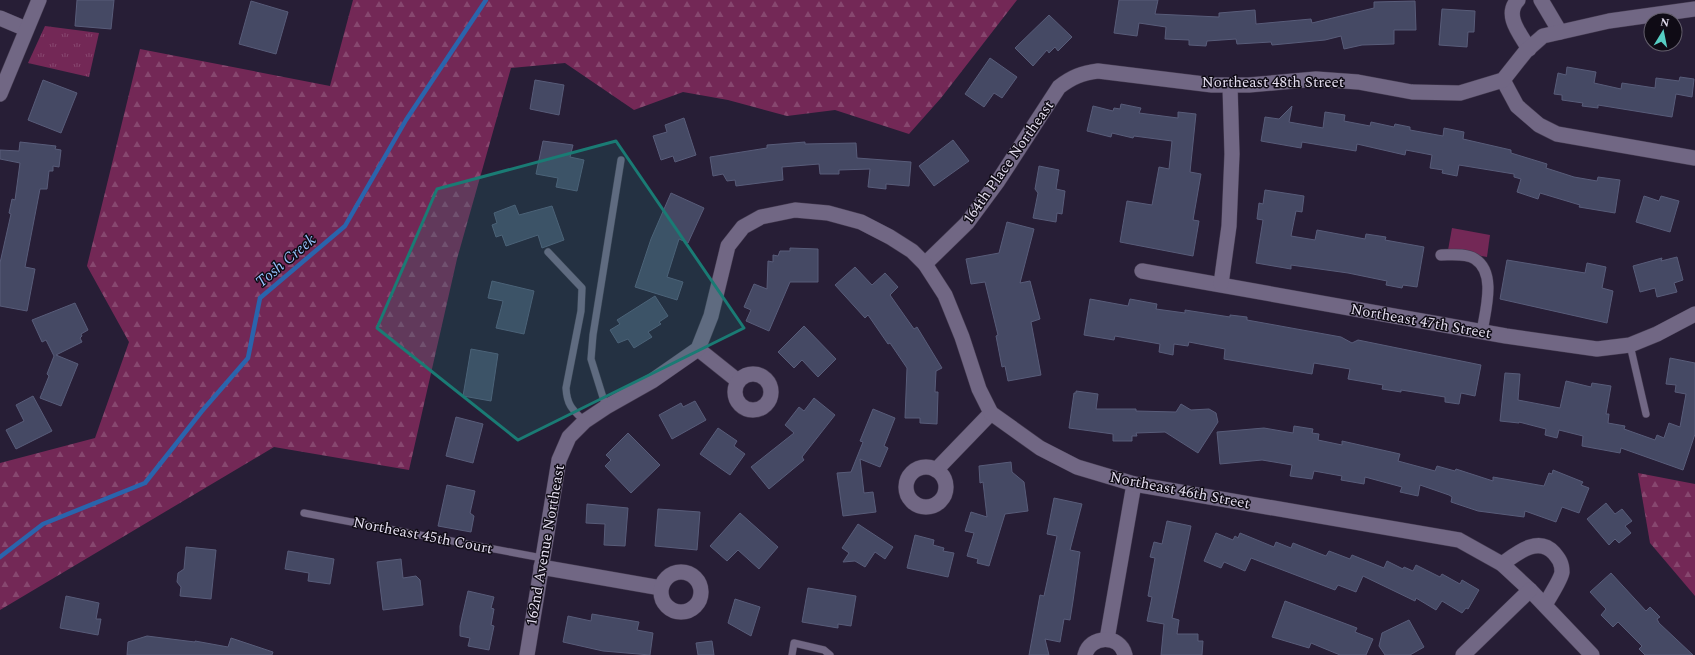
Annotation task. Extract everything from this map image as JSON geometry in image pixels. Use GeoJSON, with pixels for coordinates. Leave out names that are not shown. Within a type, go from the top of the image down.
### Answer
{"type":"FeatureCollection","features":[{"type":"Feature","properties":{"kind":"street"},"geometry":{"type":"LineString","coordinates":[[0,94],[39,0]]}},
{"type":"Feature","properties":{"kind":"street"},"geometry":{"type":"LineString","coordinates":[[1518,0],[1513,6],[1512,16],[1529,49]]}},
{"type":"Feature","properties":{"kind":"street"},"geometry":{"type":"LineString","coordinates":[[1541,0],[1560,32]]}},
{"type":"Feature","properties":{"kind":"street"},"geometry":{"type":"LineString","coordinates":[[1695,9],[1609,21],[1543,36],[1529,49],[1503,80],[1517,106],[1539,125],[1557,134],[1695,158],[1695,167]]}},
{"type":"Feature","properties":{"kind":"street"},"geometry":{"type":"LineString","coordinates":[[0,18],[26,29]]}},
{"type":"Feature","properties":{"kind":"street","name":"Northeast 48th Street"},"geometry":{"type":"LineString","coordinates":[[1073,76],[1085,72],[1098,71],[1230,86],[1316,79],[1358,82],[1412,92],[1460,93],[1503,80]]}},
{"type":"Feature","properties":{"kind":"street","name":"164th Place Northeast"},"geometry":{"type":"LineString","coordinates":[[925,264],[967,223],[998,181],[1059,87],[1073,76]]}},
{"type":"Feature","properties":{"kind":"street"},"geometry":{"type":"LineString","coordinates":[[1221,284],[1229,226],[1232,154],[1230,86]]}},
{"type":"Feature","properties":{"kind":"street","name":"Northeast 46th Street"},"geometry":{"type":"LineString","coordinates":[[698,349],[711,316],[728,246],[743,227],[761,217],[795,210],[828,213],[861,222],[890,237],[912,251],[925,264],[945,295],[962,337],[979,389],[991,413],[1040,448],[1071,464],[1109,478],[1134,484],[1459,540],[1502,564],[1545,605],[1592,655]]}},
{"type":"Feature","properties":{"kind":"street"},"geometry":{"type":"LineString","coordinates":[[1441,255],[1459,255],[1474,258],[1485,270],[1488,289],[1482,332]]}},
{"type":"Feature","properties":{"kind":"street","name":"Northeast 47th Street"},"geometry":{"type":"LineString","coordinates":[[1142,271],[1482,332],[1597,349],[1630,345],[1657,334],[1695,314]]}},
{"type":"Feature","properties":{"kind":"street"},"geometry":{"type":"LineString","coordinates":[[606,407],[652,381],[698,349],[738,382]]}},
{"type":"Feature","properties":{"kind":"street","name":"162nd Avenue Northeast"},"geometry":{"type":"LineString","coordinates":[[527,655],[559,460],[569,437],[585,422],[606,407]]}},
{"type":"Feature","properties":{"kind":"street"},"geometry":{"type":"LineString","coordinates":[[936,470],[991,413]]}},
{"type":"Feature","properties":{"kind":"street"},"geometry":{"type":"LineString","coordinates":[[1107,639],[1134,484]]}},
{"type":"Feature","properties":{"kind":"street"},"geometry":{"type":"LineString","coordinates":[[1502,564],[1521,550],[1533,545],[1550,548],[1560,560],[1562,573],[1545,605]]}},
{"type":"Feature","properties":{"kind":"street","name":"Northeast 45th Court"},"geometry":{"type":"LineString","coordinates":[[542,563],[661,588]]}},
{"type":"Feature","properties":{"kind":"street"},"geometry":{"type":"LineString","coordinates":[[1463,655],[1530,590]]}},
{"type":"Feature","properties":{"kind":"street"},"geometry":{"type":"LineString","coordinates":[[1085,655],[1089,646],[1095,642],[1107,639],[1115,641],[1121,646],[1126,655]]}},
{"type":"Feature","properties":{"kind":"lane"},"geometry":{"type":"LineString","coordinates":[[606,407],[591,359],[593,335],[621,160]]}},
{"type":"Feature","properties":{"kind":"lane"},"geometry":{"type":"LineString","coordinates":[[548,252],[582,288],[581,311],[566,388],[567,401],[571,408],[585,422]]}},
{"type":"Feature","properties":{"kind":"lane"},"geometry":{"type":"LineString","coordinates":[[1630,345],[1646,414]]}},
{"type":"Feature","properties":{"kind":"lane","name":"Northeast 45th Court"},"geometry":{"type":"LineString","coordinates":[[304,513],[542,563]]}},
{"type":"Feature","properties":{"kind":"lane"},"geometry":{"type":"LineString","coordinates":[[792,655],[794,644],[824,650],[830,655]]}},
{"type":"Feature","properties":{"kind":"highlighted area"},"geometry":{"type":"Polygon","coordinates":[[[616,141],[744,328],[518,440],[377,328],[437,189],[616,141]]]}},
{"type":"Feature","properties":{"kind":"green space"},"geometry":{"type":"Polygon","coordinates":[[[353,0],[1017,0],[941,98],[909,134],[835,110],[787,116],[728,100],[683,92],[634,110],[565,63],[511,68],[457,259],[409,470],[274,447],[0,610],[0,463],[95,438],[129,342],[87,266],[140,49],[330,86],[353,0]]]}},
{"type":"Feature","properties":{"kind":"green space"},"geometry":{"type":"Polygon","coordinates":[[[45,26],[99,33],[89,77],[28,63],[45,26]]]}},
{"type":"Feature","properties":{"kind":"green space"},"geometry":{"type":"Polygon","coordinates":[[[1452,228],[1490,235],[1487,257],[1448,250],[1452,228]]]}},
{"type":"Feature","properties":{"kind":"green space"},"geometry":{"type":"Polygon","coordinates":[[[1638,473],[1695,484],[1695,596],[1650,543],[1638,473]]]}},
{"type":"Feature","properties":{"kind":"building"},"geometry":{"type":"Polygon","coordinates":[[[77,0],[114,0],[111,29],[75,26],[77,0]]]}},
{"type":"Feature","properties":{"kind":"building"},"geometry":{"type":"Polygon","coordinates":[[[1119,0],[1158,0],[1155,14],[1219,17],[1219,13],[1255,10],[1256,24],[1311,19],[1312,23],[1374,8],[1374,2],[1415,1],[1416,30],[1394,30],[1394,44],[1362,45],[1344,49],[1341,36],[1325,40],[1272,45],[1271,42],[1237,44],[1236,39],[1207,41],[1206,46],[1189,45],[1189,40],[1165,39],[1166,27],[1139,23],[1137,36],[1114,33],[1119,0]]]}},
{"type":"Feature","properties":{"kind":"building"},"geometry":{"type":"Polygon","coordinates":[[[251,1],[288,12],[276,54],[239,44],[251,1]]]}},
{"type":"Feature","properties":{"kind":"building"},"geometry":{"type":"Polygon","coordinates":[[[1442,9],[1475,11],[1474,32],[1468,32],[1467,47],[1439,45],[1442,9]]]}},
{"type":"Feature","properties":{"kind":"building"},"geometry":{"type":"Polygon","coordinates":[[[1049,15],[1072,37],[1058,51],[1055,47],[1049,53],[1047,50],[1033,66],[1015,48],[1049,15]]]}},
{"type":"Feature","properties":{"kind":"building"},"geometry":{"type":"Polygon","coordinates":[[[990,58],[1017,77],[1002,98],[994,93],[984,107],[965,94],[990,58]]]}},
{"type":"Feature","properties":{"kind":"building"},"geometry":{"type":"Polygon","coordinates":[[[1567,67],[1596,72],[1594,83],[1621,89],[1622,83],[1655,88],[1656,78],[1679,81],[1680,77],[1694,79],[1692,97],[1676,94],[1672,117],[1598,105],[1598,108],[1582,106],[1583,103],[1562,100],[1562,95],[1554,94],[1558,73],[1566,75],[1567,67]]]}},
{"type":"Feature","properties":{"kind":"building"},"geometry":{"type":"Polygon","coordinates":[[[43,80],[77,93],[61,133],[28,120],[43,80]]]}},
{"type":"Feature","properties":{"kind":"building"},"geometry":{"type":"Polygon","coordinates":[[[535,80],[564,85],[559,115],[530,109],[535,80]]]}},
{"type":"Feature","properties":{"kind":"building"},"geometry":{"type":"Polygon","coordinates":[[[1121,104],[1141,108],[1139,113],[1178,118],[1178,112],[1196,114],[1190,172],[1201,174],[1193,220],[1199,221],[1193,256],[1120,242],[1127,201],[1152,205],[1159,167],[1169,169],[1172,141],[1134,136],[1133,138],[1112,133],[1111,137],[1087,131],[1093,106],[1113,111],[1114,108],[1120,109],[1121,104]]]}},
{"type":"Feature","properties":{"kind":"building"},"geometry":{"type":"Polygon","coordinates":[[[1292,106],[1289,122],[1323,128],[1325,112],[1345,115],[1344,121],[1370,126],[1371,122],[1394,127],[1395,124],[1410,127],[1410,130],[1443,136],[1444,128],[1464,132],[1463,139],[1511,150],[1511,153],[1547,164],[1546,168],[1574,177],[1597,181],[1598,177],[1620,180],[1615,213],[1579,207],[1580,205],[1540,193],[1538,199],[1517,192],[1521,179],[1514,177],[1514,174],[1459,165],[1457,176],[1442,173],[1443,170],[1430,168],[1432,155],[1406,150],[1405,155],[1357,144],[1356,151],[1302,142],[1301,148],[1261,141],[1265,117],[1279,119],[1292,106]]]}},
{"type":"Feature","properties":{"kind":"building"},"geometry":{"type":"Polygon","coordinates":[[[684,118],[696,155],[675,162],[673,156],[661,160],[653,136],[667,132],[665,125],[684,118]]]}},
{"type":"Feature","properties":{"kind":"building"},"geometry":{"type":"Polygon","coordinates":[[[953,140],[969,161],[934,186],[919,166],[953,140]]]}},
{"type":"Feature","properties":{"kind":"building"},"geometry":{"type":"Polygon","coordinates":[[[543,141],[573,145],[570,157],[584,160],[577,191],[556,187],[558,178],[536,174],[543,141]]]}},
{"type":"Feature","properties":{"kind":"building"},"geometry":{"type":"Polygon","coordinates":[[[20,142],[56,146],[55,149],[61,150],[59,167],[53,166],[53,171],[49,171],[47,189],[40,189],[25,267],[35,269],[27,311],[0,306],[0,263],[11,214],[9,213],[12,199],[15,200],[20,163],[0,159],[0,150],[19,151],[20,142]]]}},
{"type":"Feature","properties":{"kind":"building"},"geometry":{"type":"Polygon","coordinates":[[[805,142],[805,144],[856,143],[857,158],[911,162],[909,186],[886,184],[886,189],[868,187],[870,169],[839,170],[839,174],[820,174],[819,164],[782,167],[783,180],[736,186],[735,180],[727,181],[723,174],[713,176],[710,157],[767,148],[767,145],[805,142]]]}},
{"type":"Feature","properties":{"kind":"building"},"geometry":{"type":"Polygon","coordinates":[[[1039,166],[1059,170],[1056,189],[1065,191],[1062,214],[1057,213],[1056,222],[1033,218],[1038,193],[1035,189],[1039,166]]]}},
{"type":"Feature","properties":{"kind":"building"},"geometry":{"type":"Polygon","coordinates":[[[1265,190],[1304,196],[1302,212],[1296,211],[1291,236],[1315,240],[1317,230],[1365,239],[1366,234],[1386,237],[1385,240],[1424,247],[1417,287],[1403,285],[1402,288],[1386,285],[1387,281],[1348,273],[1291,265],[1291,269],[1256,263],[1263,220],[1257,219],[1259,203],[1263,204],[1265,190]]]}},
{"type":"Feature","properties":{"kind":"building"},"geometry":{"type":"Polygon","coordinates":[[[671,193],[704,208],[688,243],[679,239],[667,277],[683,282],[677,300],[635,287],[651,239],[671,193]]]}},
{"type":"Feature","properties":{"kind":"building"},"geometry":{"type":"Polygon","coordinates":[[[1644,196],[1659,201],[1661,196],[1679,201],[1670,232],[1636,222],[1644,196]]]}},
{"type":"Feature","properties":{"kind":"building"},"geometry":{"type":"Polygon","coordinates":[[[515,205],[519,215],[552,206],[564,240],[542,248],[538,235],[506,246],[502,235],[496,237],[492,225],[497,223],[494,213],[515,205]]]}},
{"type":"Feature","properties":{"kind":"building"},"geometry":{"type":"Polygon","coordinates":[[[1007,222],[1034,229],[1020,283],[1030,281],[1040,319],[1031,322],[1041,375],[1008,381],[1005,366],[1002,367],[996,336],[998,335],[985,282],[971,284],[966,259],[999,253],[1007,222]]]}},
{"type":"Feature","properties":{"kind":"building"},"geometry":{"type":"Polygon","coordinates":[[[790,248],[818,249],[818,282],[790,282],[769,331],[746,321],[751,310],[744,307],[754,284],[767,289],[768,261],[773,262],[773,255],[778,256],[780,251],[790,251],[790,248]]]}},
{"type":"Feature","properties":{"kind":"building"},"geometry":{"type":"Polygon","coordinates":[[[1677,257],[1683,280],[1674,283],[1677,292],[1657,297],[1655,288],[1640,292],[1633,266],[1662,258],[1661,261],[1677,257]]]}},
{"type":"Feature","properties":{"kind":"building"},"geometry":{"type":"Polygon","coordinates":[[[1507,260],[1585,273],[1587,263],[1606,267],[1602,288],[1613,291],[1607,323],[1500,299],[1507,260]]]}},
{"type":"Feature","properties":{"kind":"building"},"geometry":{"type":"Polygon","coordinates":[[[855,267],[872,285],[885,273],[898,287],[890,295],[914,329],[917,327],[942,368],[936,371],[935,392],[938,392],[937,424],[920,423],[920,418],[905,418],[907,368],[868,315],[865,318],[835,285],[855,267]]]}},
{"type":"Feature","properties":{"kind":"building"},"geometry":{"type":"Polygon","coordinates":[[[492,281],[534,291],[524,334],[496,328],[503,301],[488,298],[492,281]]]}},
{"type":"Feature","properties":{"kind":"building"},"geometry":{"type":"Polygon","coordinates":[[[655,296],[668,316],[659,322],[661,324],[648,332],[652,337],[634,348],[628,339],[618,343],[610,330],[620,324],[617,320],[655,296]]]}},
{"type":"Feature","properties":{"kind":"building"},"geometry":{"type":"Polygon","coordinates":[[[1090,299],[1128,306],[1130,299],[1157,304],[1156,309],[1185,313],[1185,310],[1230,317],[1230,315],[1247,317],[1247,320],[1341,337],[1352,343],[1358,340],[1481,365],[1475,396],[1461,393],[1459,404],[1445,402],[1445,397],[1401,390],[1401,392],[1382,389],[1383,385],[1348,379],[1350,369],[1314,363],[1312,374],[1224,359],[1225,349],[1189,342],[1188,346],[1174,344],[1173,355],[1159,352],[1160,344],[1115,336],[1114,340],[1084,335],[1090,299]]]}},
{"type":"Feature","properties":{"kind":"building"},"geometry":{"type":"Polygon","coordinates":[[[75,303],[88,330],[81,334],[82,336],[80,338],[82,342],[56,355],[78,364],[61,406],[40,398],[49,376],[47,374],[54,356],[46,340],[42,342],[32,320],[75,303]]]}},
{"type":"Feature","properties":{"kind":"building"},"geometry":{"type":"Polygon","coordinates":[[[804,326],[836,359],[818,377],[802,360],[794,368],[778,352],[804,326]]]}},
{"type":"Feature","properties":{"kind":"building"},"geometry":{"type":"Polygon","coordinates":[[[471,349],[498,354],[491,401],[463,396],[471,349]]]}},
{"type":"Feature","properties":{"kind":"building"},"geometry":{"type":"Polygon","coordinates":[[[1670,358],[1695,363],[1695,434],[1683,470],[1621,448],[1620,453],[1582,446],[1583,436],[1559,430],[1557,438],[1545,435],[1546,429],[1519,422],[1500,421],[1505,373],[1520,374],[1518,400],[1560,408],[1566,381],[1591,387],[1592,383],[1611,386],[1606,414],[1609,414],[1608,423],[1625,426],[1624,429],[1655,440],[1657,435],[1664,438],[1669,423],[1680,427],[1686,394],[1675,392],[1676,385],[1666,384],[1670,358]]]}},
{"type":"Feature","properties":{"kind":"building"},"geometry":{"type":"Polygon","coordinates":[[[1076,391],[1098,394],[1096,409],[1136,409],[1136,411],[1176,412],[1181,404],[1191,410],[1209,409],[1216,413],[1218,422],[1198,453],[1165,432],[1136,433],[1137,436],[1132,436],[1132,441],[1113,441],[1113,434],[1069,428],[1074,393],[1076,393],[1076,391]]]}},
{"type":"Feature","properties":{"kind":"building"},"geometry":{"type":"Polygon","coordinates":[[[33,396],[52,431],[16,449],[6,430],[24,421],[16,405],[33,396]]]}},
{"type":"Feature","properties":{"kind":"building"},"geometry":{"type":"Polygon","coordinates":[[[814,398],[835,415],[802,457],[804,460],[769,489],[751,467],[794,433],[785,425],[799,407],[804,411],[814,398]]]}},
{"type":"Feature","properties":{"kind":"building"},"geometry":{"type":"Polygon","coordinates":[[[695,401],[706,420],[672,439],[659,415],[681,403],[683,407],[695,401]]]}},
{"type":"Feature","properties":{"kind":"building"},"geometry":{"type":"Polygon","coordinates":[[[873,409],[895,418],[884,446],[888,448],[880,467],[860,459],[864,493],[873,492],[876,512],[843,516],[837,473],[851,472],[863,442],[860,441],[873,409]]]}},
{"type":"Feature","properties":{"kind":"building"},"geometry":{"type":"Polygon","coordinates":[[[456,417],[483,424],[473,463],[446,456],[456,417]]]}},
{"type":"Feature","properties":{"kind":"building"},"geometry":{"type":"Polygon","coordinates":[[[1294,426],[1313,429],[1312,433],[1319,434],[1318,440],[1342,445],[1342,441],[1400,454],[1398,461],[1435,471],[1437,466],[1455,471],[1456,469],[1493,481],[1493,477],[1544,486],[1549,473],[1552,474],[1553,470],[1583,482],[1581,485],[1589,488],[1579,513],[1562,507],[1556,522],[1525,511],[1524,517],[1478,511],[1451,502],[1452,497],[1449,495],[1420,485],[1418,496],[1400,492],[1402,487],[1365,477],[1364,484],[1341,480],[1342,476],[1314,471],[1312,479],[1290,476],[1292,465],[1262,460],[1220,464],[1217,432],[1264,428],[1293,433],[1294,426]]]}},
{"type":"Feature","properties":{"kind":"building"},"geometry":{"type":"Polygon","coordinates":[[[718,428],[737,441],[734,446],[745,454],[730,475],[700,454],[718,428]]]}},
{"type":"Feature","properties":{"kind":"building"},"geometry":{"type":"Polygon","coordinates":[[[628,433],[660,465],[631,493],[605,466],[611,460],[606,455],[628,433]]]}},
{"type":"Feature","properties":{"kind":"building"},"geometry":{"type":"Polygon","coordinates":[[[1011,462],[1012,472],[1024,482],[1028,511],[1005,514],[989,566],[977,563],[978,559],[967,556],[974,533],[965,531],[971,512],[987,517],[983,482],[980,483],[979,466],[1011,462]]]}},
{"type":"Feature","properties":{"kind":"building"},"geometry":{"type":"Polygon","coordinates":[[[447,485],[475,491],[470,513],[474,516],[471,532],[438,526],[447,485]]]}},
{"type":"Feature","properties":{"kind":"building"},"geometry":{"type":"Polygon","coordinates":[[[1054,498],[1082,504],[1070,550],[1080,552],[1070,620],[1064,619],[1060,642],[1045,639],[1049,655],[1029,655],[1040,595],[1044,596],[1057,536],[1047,534],[1054,498]]]}},
{"type":"Feature","properties":{"kind":"building"},"geometry":{"type":"Polygon","coordinates":[[[1606,503],[1615,514],[1622,509],[1632,521],[1625,526],[1631,533],[1619,543],[1615,539],[1609,545],[1587,519],[1606,503]]]}},
{"type":"Feature","properties":{"kind":"building"},"geometry":{"type":"Polygon","coordinates":[[[587,504],[628,508],[625,546],[604,545],[605,524],[586,523],[587,504]]]}},
{"type":"Feature","properties":{"kind":"building"},"geometry":{"type":"Polygon","coordinates":[[[658,509],[700,512],[697,550],[655,546],[658,509]]]}},
{"type":"Feature","properties":{"kind":"building"},"geometry":{"type":"Polygon","coordinates":[[[740,513],[778,547],[759,569],[738,550],[727,561],[710,546],[740,513]]]}},
{"type":"Feature","properties":{"kind":"building"},"geometry":{"type":"Polygon","coordinates":[[[1167,521],[1191,526],[1172,618],[1179,620],[1177,634],[1198,634],[1198,641],[1203,641],[1202,655],[1161,655],[1164,624],[1147,621],[1152,597],[1148,596],[1155,558],[1150,557],[1154,542],[1162,544],[1167,521]]]}},
{"type":"Feature","properties":{"kind":"building"},"geometry":{"type":"Polygon","coordinates":[[[858,524],[893,547],[885,559],[875,552],[865,567],[855,561],[843,562],[849,553],[842,548],[858,524]]]}},
{"type":"Feature","properties":{"kind":"building"},"geometry":{"type":"Polygon","coordinates":[[[1216,533],[1233,540],[1235,536],[1238,538],[1240,533],[1274,547],[1276,542],[1291,548],[1293,543],[1326,556],[1329,551],[1350,559],[1352,555],[1384,568],[1387,561],[1403,569],[1404,567],[1413,571],[1416,565],[1440,577],[1442,574],[1460,584],[1462,580],[1479,590],[1468,609],[1466,608],[1462,613],[1442,601],[1436,610],[1416,598],[1415,601],[1363,576],[1356,592],[1338,585],[1335,590],[1251,558],[1245,571],[1224,562],[1221,568],[1204,561],[1216,533]]]}},
{"type":"Feature","properties":{"kind":"building"},"geometry":{"type":"Polygon","coordinates":[[[915,535],[934,540],[933,545],[944,548],[943,551],[954,553],[948,577],[907,568],[915,535]]]}},
{"type":"Feature","properties":{"kind":"building"},"geometry":{"type":"Polygon","coordinates":[[[186,547],[216,550],[211,599],[180,596],[181,587],[177,582],[178,573],[184,569],[186,547]]]}},
{"type":"Feature","properties":{"kind":"building"},"geometry":{"type":"Polygon","coordinates":[[[288,551],[334,559],[330,584],[308,581],[309,573],[285,569],[288,551]]]}},
{"type":"Feature","properties":{"kind":"building"},"geometry":{"type":"Polygon","coordinates":[[[401,559],[403,578],[416,576],[420,580],[423,605],[383,610],[377,562],[401,559]]]}},
{"type":"Feature","properties":{"kind":"building"},"geometry":{"type":"Polygon","coordinates":[[[1611,573],[1646,611],[1650,607],[1660,617],[1657,619],[1659,623],[1693,655],[1645,655],[1639,649],[1642,646],[1618,622],[1613,627],[1601,615],[1606,609],[1590,592],[1611,573]]]}},
{"type":"Feature","properties":{"kind":"building"},"geometry":{"type":"Polygon","coordinates":[[[808,588],[856,596],[851,626],[838,624],[838,628],[802,622],[808,588]]]}},
{"type":"Feature","properties":{"kind":"building"},"geometry":{"type":"Polygon","coordinates":[[[468,591],[494,597],[491,608],[494,609],[491,625],[494,626],[489,650],[468,646],[470,638],[460,636],[460,626],[468,591]]]}},
{"type":"Feature","properties":{"kind":"building"},"geometry":{"type":"Polygon","coordinates":[[[66,596],[99,603],[96,619],[101,619],[98,635],[60,628],[66,596]]]}},
{"type":"Feature","properties":{"kind":"building"},"geometry":{"type":"Polygon","coordinates":[[[735,599],[760,607],[751,636],[728,623],[735,599]]]}},
{"type":"Feature","properties":{"kind":"building"},"geometry":{"type":"Polygon","coordinates":[[[1285,601],[1357,628],[1355,632],[1373,639],[1366,655],[1340,655],[1311,643],[1309,648],[1272,637],[1285,601]]]}},
{"type":"Feature","properties":{"kind":"building"},"geometry":{"type":"Polygon","coordinates":[[[592,614],[639,622],[637,630],[653,633],[650,655],[603,651],[563,642],[568,616],[591,621],[592,614]]]}},
{"type":"Feature","properties":{"kind":"building"},"geometry":{"type":"Polygon","coordinates":[[[1409,620],[1424,647],[1410,655],[1385,655],[1379,646],[1382,633],[1409,620]]]}},
{"type":"Feature","properties":{"kind":"building"},"geometry":{"type":"Polygon","coordinates":[[[147,636],[195,641],[228,647],[231,638],[273,652],[272,655],[127,655],[128,642],[147,636]]]}},
{"type":"Feature","properties":{"kind":"building"},"geometry":{"type":"Polygon","coordinates":[[[712,641],[714,655],[698,655],[696,643],[712,641]]]}},
{"type":"Feature","properties":{"kind":"waterway","name":"Tosh Creek"},"geometry":{"type":"LineString","coordinates":[[0,557],[43,524],[145,483],[202,411],[248,358],[260,298],[345,226],[406,120],[486,0]]}}]}
